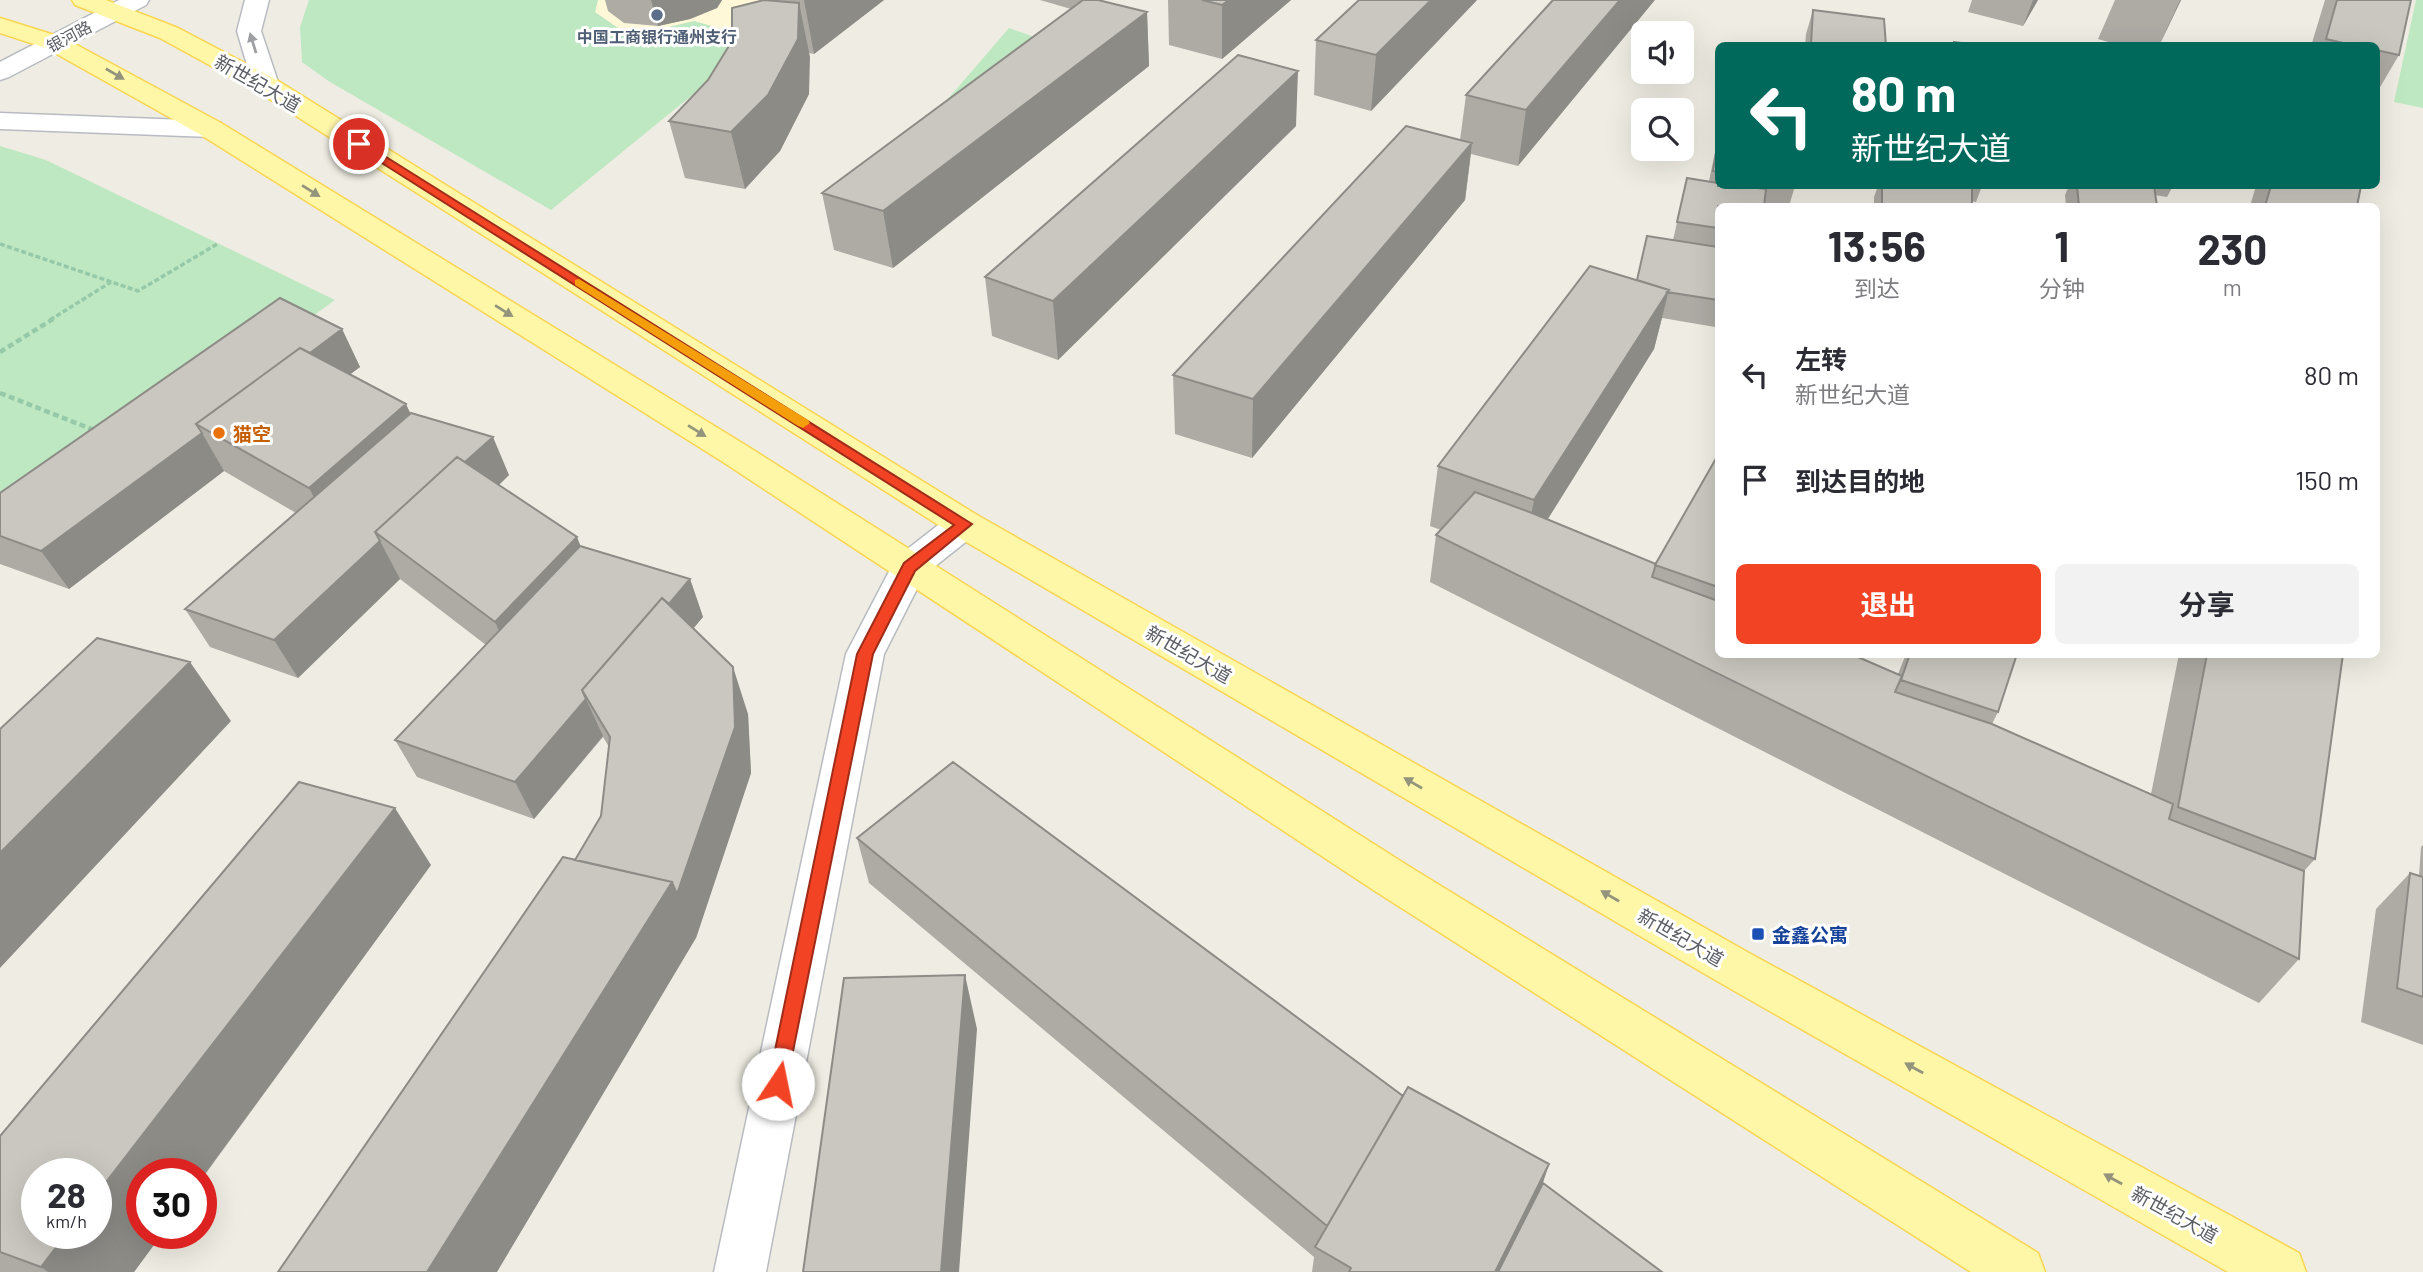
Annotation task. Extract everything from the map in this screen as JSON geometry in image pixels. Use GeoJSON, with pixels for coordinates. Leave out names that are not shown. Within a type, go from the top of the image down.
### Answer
{"type":"FeatureCollection","features":[{"type":"Feature","properties":{"kind":"main road"},"geometry":{"type":"LineString","coordinates":[[257,0],[249,31],[266,85]]}},
{"type":"Feature","properties":{"kind":"main road","name":"新世纪大道"},"geometry":{"type":"LineString","coordinates":[[105,3],[169,33],[266,85],[964,524],[1733,967],[2280,1272]]}},
{"type":"Feature","properties":{"kind":"main road","name":"银河路"},"geometry":{"type":"LineString","coordinates":[[0,72],[43,39],[105,3]]}},
{"type":"Feature","properties":{"kind":"main road"},"geometry":{"type":"LineString","coordinates":[[0,25],[43,39],[211,129],[735,454],[1394,880],[2019,1272]]}},
{"type":"Feature","properties":{"kind":"main road","name":"银河路"},"geometry":{"type":"LineString","coordinates":[[0,50],[43,39]]}},
{"type":"Feature","properties":{"kind":"main road"},"geometry":{"type":"LineString","coordinates":[[0,121],[211,129]]}},
{"type":"Feature","properties":{"kind":"main road"},"geometry":{"type":"LineString","coordinates":[[740,1272],[865,654],[909,567],[964,524]]}},
{"type":"Feature","properties":{"kind":"path"},"geometry":{"type":"LineString","coordinates":[[0,244],[138,291],[219,243]]}},
{"type":"Feature","properties":{"kind":"path"},"geometry":{"type":"LineString","coordinates":[[0,352],[111,282]]}},
{"type":"Feature","properties":{"kind":"path"},"geometry":{"type":"LineString","coordinates":[[0,393],[97,431]]}},
{"type":"Feature","properties":{"kind":"shaded area"},"geometry":{"type":"Polygon","coordinates":[[[598,0],[813,0],[760,40],[694,21],[656,30],[618,28],[595,12],[598,0]]]}},
{"type":"Feature","properties":{"kind":"green space"},"geometry":{"type":"Polygon","coordinates":[[[309,0],[598,0],[595,12],[618,28],[656,30],[694,21],[760,40],[551,210],[330,82],[302,62],[300,27],[309,0]]]}},
{"type":"Feature","properties":{"kind":"green space"},"geometry":{"type":"Polygon","coordinates":[[[2416,0],[2423,0],[2423,108],[2394,102],[2416,0]]]}},
{"type":"Feature","properties":{"kind":"green space"},"geometry":{"type":"Polygon","coordinates":[[[1009,28],[1071,50],[922,129],[1009,28]]]}},
{"type":"Feature","properties":{"kind":"green space"},"geometry":{"type":"Polygon","coordinates":[[[0,146],[46,160],[335,300],[2,541],[0,540],[0,146]]]}},
{"type":"Feature","properties":{"kind":"building"},"geometry":{"type":"Polygon","coordinates":[[[764,0],[799,3],[798,39],[768,95],[731,132],[669,121],[708,80],[732,41],[732,8],[764,0]]]}},
{"type":"Feature","properties":{"kind":"building"},"geometry":{"type":"Polygon","coordinates":[[[1083,0],[1098,0],[1147,12],[883,211],[822,193],[1083,0]]]}},
{"type":"Feature","properties":{"kind":"building"},"geometry":{"type":"Polygon","coordinates":[[[1202,0],[1229,0],[1222,5],[1202,0]]]}},
{"type":"Feature","properties":{"kind":"building"},"geometry":{"type":"Polygon","coordinates":[[[1359,0],[1431,0],[1376,55],[1316,40],[1359,0]]]}},
{"type":"Feature","properties":{"kind":"building"},"geometry":{"type":"Polygon","coordinates":[[[1553,0],[1620,0],[1526,110],[1466,95],[1553,0]]]}},
{"type":"Feature","properties":{"kind":"building"},"geometry":{"type":"Polygon","coordinates":[[[2337,0],[2411,0],[2399,55],[2380,51],[2380,42],[2339,42],[2326,39],[2337,0]]]}},
{"type":"Feature","properties":{"kind":"building"},"geometry":{"type":"Polygon","coordinates":[[[1813,10],[1884,19],[1886,42],[1811,42],[1813,10]]]}},
{"type":"Feature","properties":{"kind":"building"},"geometry":{"type":"Polygon","coordinates":[[[1238,55],[1298,71],[1053,301],[985,277],[1238,55]]]}},
{"type":"Feature","properties":{"kind":"building"},"geometry":{"type":"Polygon","coordinates":[[[1406,126],[1472,143],[1253,399],[1173,375],[1406,126]]]}},
{"type":"Feature","properties":{"kind":"building"},"geometry":{"type":"Polygon","coordinates":[[[1687,178],[1715,183],[1715,189],[1766,189],[1764,203],[1715,203],[1715,228],[1677,222],[1687,178]]]}},
{"type":"Feature","properties":{"kind":"building"},"geometry":{"type":"Polygon","coordinates":[[[1882,189],[1972,189],[1972,203],[1882,203],[1882,189]]]}},
{"type":"Feature","properties":{"kind":"building"},"geometry":{"type":"Polygon","coordinates":[[[2077,189],[2154,189],[2157,203],[2079,203],[2077,189]]]}},
{"type":"Feature","properties":{"kind":"building"},"geometry":{"type":"Polygon","coordinates":[[[2270,189],[2360,189],[2358,203],[2266,203],[2270,189]]]}},
{"type":"Feature","properties":{"kind":"building"},"geometry":{"type":"Polygon","coordinates":[[[1647,236],[1715,247],[1715,300],[1667,292],[1669,290],[1637,280],[1647,236]]]}},
{"type":"Feature","properties":{"kind":"building"},"geometry":{"type":"Polygon","coordinates":[[[1590,266],[1669,290],[1534,500],[1438,466],[1590,266]]]}},
{"type":"Feature","properties":{"kind":"building"},"geometry":{"type":"Polygon","coordinates":[[[280,298],[342,329],[310,353],[300,348],[196,424],[202,433],[41,551],[0,536],[0,493],[280,298]]]}},
{"type":"Feature","properties":{"kind":"building"},"geometry":{"type":"Polygon","coordinates":[[[300,348],[406,404],[309,488],[196,424],[300,348]]]}},
{"type":"Feature","properties":{"kind":"building"},"geometry":{"type":"Polygon","coordinates":[[[411,413],[493,437],[465,462],[457,457],[375,532],[380,541],[274,640],[185,609],[411,413]]]}},
{"type":"Feature","properties":{"kind":"building"},"geometry":{"type":"Polygon","coordinates":[[[457,457],[577,537],[495,622],[375,532],[457,457]]]}},
{"type":"Feature","properties":{"kind":"building"},"geometry":{"type":"Polygon","coordinates":[[[1715,460],[1715,586],[1655,565],[1715,460]]]}},
{"type":"Feature","properties":{"kind":"building"},"geometry":{"type":"Polygon","coordinates":[[[1475,492],[1656,564],[1652,577],[1715,600],[1715,658],[1860,658],[1902,676],[1895,692],[1992,724],[2173,804],[2169,819],[2304,871],[2299,959],[1436,535],[1475,492]]]}},
{"type":"Feature","properties":{"kind":"building"},"geometry":{"type":"Polygon","coordinates":[[[580,546],[690,579],[669,604],[662,598],[582,690],[586,699],[515,782],[395,740],[580,546]]]}},
{"type":"Feature","properties":{"kind":"building"},"geometry":{"type":"Polygon","coordinates":[[[662,598],[733,667],[735,727],[677,894],[672,882],[575,860],[601,816],[610,737],[582,690],[662,598]]]}},
{"type":"Feature","properties":{"kind":"building"},"geometry":{"type":"Polygon","coordinates":[[[97,638],[190,662],[0,853],[0,729],[97,638]]]}},
{"type":"Feature","properties":{"kind":"building"},"geometry":{"type":"Polygon","coordinates":[[[1909,658],[2016,658],[1998,712],[1901,680],[1909,658]]]}},
{"type":"Feature","properties":{"kind":"building"},"geometry":{"type":"Polygon","coordinates":[[[2206,658],[2342,658],[2315,859],[2178,807],[2206,658]]]}},
{"type":"Feature","properties":{"kind":"building"},"geometry":{"type":"Polygon","coordinates":[[[953,762],[1403,1096],[1327,1226],[857,838],[953,762]]]}},
{"type":"Feature","properties":{"kind":"building"},"geometry":{"type":"Polygon","coordinates":[[[299,782],[395,808],[112,1174],[112,1158],[21,1158],[21,1249],[55,1249],[41,1267],[0,1252],[0,1136],[299,782]]]}},
{"type":"Feature","properties":{"kind":"building"},"geometry":{"type":"Polygon","coordinates":[[[563,857],[672,882],[427,1272],[278,1272],[563,857]]]}},
{"type":"Feature","properties":{"kind":"building"},"geometry":{"type":"Polygon","coordinates":[[[2410,873],[2423,877],[2423,997],[2397,988],[2410,873]]]}},
{"type":"Feature","properties":{"kind":"building"},"geometry":{"type":"Polygon","coordinates":[[[965,975],[941,1272],[803,1272],[844,978],[965,975]]]}},
{"type":"Feature","properties":{"kind":"building"},"geometry":{"type":"Polygon","coordinates":[[[1408,1087],[1549,1164],[1495,1272],[1349,1272],[1351,1268],[1315,1247],[1408,1087]]]}},
{"type":"Feature","properties":{"kind":"building"},"geometry":{"type":"Polygon","coordinates":[[[1543,1183],[1662,1272],[1498,1272],[1543,1183]]]}},
{"type":"Feature","properties":{"kind":"slow traffic"},"geometry":{"type":"LineString","coordinates":[[579,283],[803,423]]}},
{"type":"Feature","properties":{"kind":"place","name":"中国工商银行通州支行"},"geometry":{"type":"Point","coordinates":[657,15]}},
{"type":"Feature","properties":{"kind":"place","name":"猫空"},"geometry":{"type":"Point","coordinates":[219,433]}},
{"type":"Feature","properties":{"kind":"place","name":"金鑫公寓"},"geometry":{"type":"Point","coordinates":[1758,934]}},
{"type":"Feature","properties":{"kind":"route"},"geometry":{"type":"LineString","coordinates":[[359,144],[964,524],[909,567],[865,654],[778,1084]]}}]}
